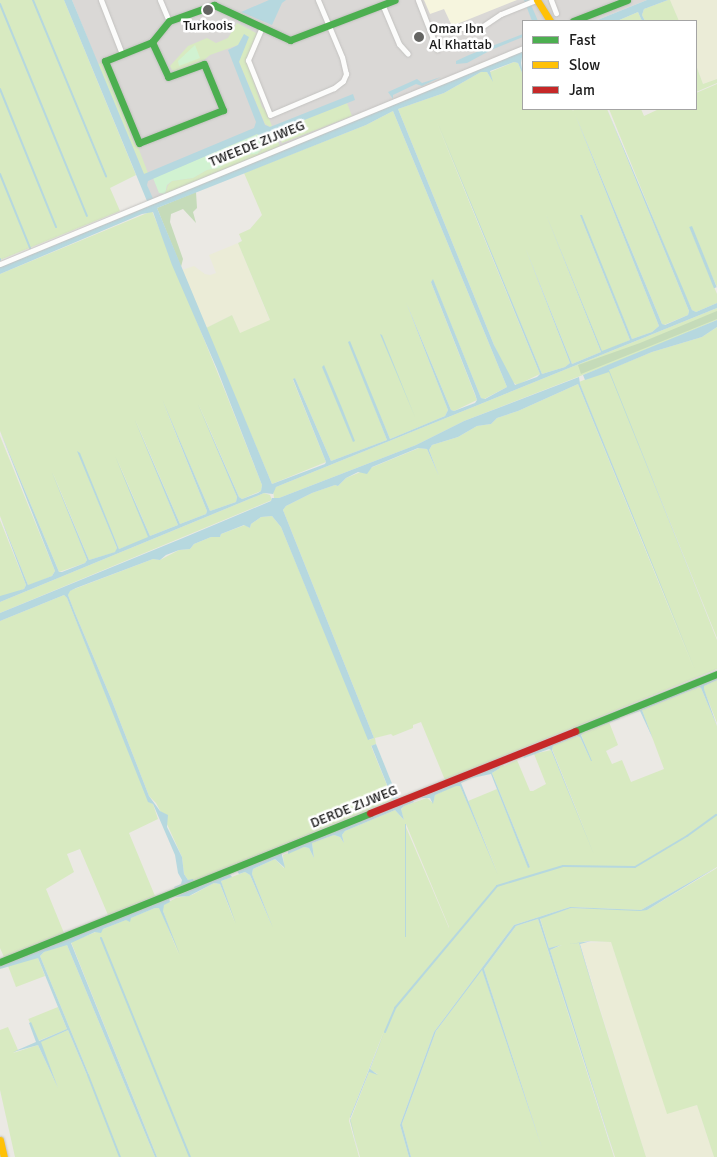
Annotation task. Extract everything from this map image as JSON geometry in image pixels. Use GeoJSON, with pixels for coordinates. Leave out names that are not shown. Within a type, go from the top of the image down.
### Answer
{"type":"FeatureCollection","features":[{"type":"Feature","properties":{"kind":"street"},"geometry":{"type":"LineString","coordinates":[[101,0],[122,54]]}},
{"type":"Feature","properties":{"kind":"street"},"geometry":{"type":"LineString","coordinates":[[160,0],[168,22]]}},
{"type":"Feature","properties":{"kind":"street"},"geometry":{"type":"LineString","coordinates":[[262,27],[248,60],[270,115],[334,88],[343,82],[346,74],[318,0]]}},
{"type":"Feature","properties":{"kind":"street"},"geometry":{"type":"LineString","coordinates":[[152,42],[168,77],[204,64],[223,110],[139,143],[105,61],[152,42],[168,22],[214,2],[290,40],[383,6],[394,0]]}},
{"type":"Feature","properties":{"kind":"street"},"geometry":{"type":"LineString","coordinates":[[418,0],[436,48]]}},
{"type":"Feature","properties":{"kind":"street"},"geometry":{"type":"LineString","coordinates":[[462,28],[472,30],[480,28],[501,14],[534,0],[549,20]]}},
{"type":"Feature","properties":{"kind":"street"},"geometry":{"type":"LineString","coordinates":[[551,0],[556,14]]}},
{"type":"Feature","properties":{"kind":"street"},"geometry":{"type":"LineString","coordinates":[[576,20],[627,0]]}},
{"type":"Feature","properties":{"kind":"street"},"geometry":{"type":"LineString","coordinates":[[383,6],[399,44],[408,54]]}},
{"type":"Feature","properties":{"kind":"street","name":"TWEEDE ZIJWEG"},"geometry":{"type":"LineString","coordinates":[[0,264],[522,48]]}},
{"type":"Feature","properties":{"kind":"street","name":"DERDE ZIJWEG"},"geometry":{"type":"LineString","coordinates":[[0,962],[717,674]]}},
{"type":"Feature","properties":{"kind":"street"},"geometry":{"type":"LineString","coordinates":[[0,1140],[4,1157]]}},
{"type":"Feature","properties":{"kind":"shaded area"},"geometry":{"type":"Polygon","coordinates":[[[72,0],[647,0],[597,20],[522,20],[522,51],[154,203],[72,0]]]}},
{"type":"Feature","properties":{"kind":"shaded area"},"geometry":{"type":"Polygon","coordinates":[[[424,0],[517,0],[452,26],[444,9],[430,14],[424,0]]]}},
{"type":"Feature","properties":{"kind":"shaded area"},"geometry":{"type":"Polygon","coordinates":[[[670,0],[717,0],[717,79],[703,84],[697,68],[697,20],[679,20],[670,0]]]}},
{"type":"Feature","properties":{"kind":"shaded area"},"geometry":{"type":"Polygon","coordinates":[[[238,243],[270,321],[240,334],[232,315],[206,328],[182,270],[194,266],[205,274],[216,273],[209,255],[238,243]]]}},
{"type":"Feature","properties":{"kind":"shaded area"},"geometry":{"type":"Polygon","coordinates":[[[611,942],[667,1113],[697,1105],[714,1157],[646,1157],[580,943],[611,942]]]}},
{"type":"Feature","properties":{"kind":"green space"},"geometry":{"type":"Polygon","coordinates":[[[0,0],[64,0],[136,175],[110,188],[120,211],[0,260],[0,0]]]}},
{"type":"Feature","properties":{"kind":"green space"},"geometry":{"type":"Polygon","coordinates":[[[670,0],[679,20],[644,20],[642,15],[644,9],[670,0]]]}},
{"type":"Feature","properties":{"kind":"green space"},"geometry":{"type":"Polygon","coordinates":[[[638,12],[642,20],[619,20],[638,12]]]}},
{"type":"Feature","properties":{"kind":"green space"},"geometry":{"type":"Polygon","coordinates":[[[237,23],[258,34],[247,61],[262,107],[266,111],[272,126],[270,127],[265,124],[239,62],[238,45],[210,55],[204,60],[177,71],[172,70],[170,66],[188,46],[207,38],[216,43],[228,38],[237,23]]]}},
{"type":"Feature","properties":{"kind":"green space"},"geometry":{"type":"Polygon","coordinates":[[[195,45],[200,58],[179,66],[178,61],[195,45]]]}},
{"type":"Feature","properties":{"kind":"green space"},"geometry":{"type":"Polygon","coordinates":[[[103,62],[128,122],[127,125],[135,145],[138,147],[148,173],[144,174],[98,64],[103,62]]]}},
{"type":"Feature","properties":{"kind":"green space"},"geometry":{"type":"Polygon","coordinates":[[[514,62],[518,63],[522,73],[522,110],[607,110],[689,311],[688,315],[664,325],[662,324],[575,114],[659,326],[652,332],[632,339],[580,215],[630,340],[602,352],[545,212],[601,352],[572,364],[525,247],[570,363],[565,367],[542,374],[436,121],[540,374],[517,385],[511,381],[494,345],[398,109],[444,93],[481,72],[487,72],[492,80],[490,72],[514,62]]]}},
{"type":"Feature","properties":{"kind":"green space"},"geometry":{"type":"Polygon","coordinates":[[[697,68],[703,84],[717,79],[717,83],[697,92],[697,68]]]}},
{"type":"Feature","properties":{"kind":"green space"},"geometry":{"type":"Polygon","coordinates":[[[717,84],[717,287],[690,228],[717,294],[717,303],[696,312],[692,310],[679,282],[609,110],[641,110],[644,116],[657,110],[697,110],[697,93],[717,84]]]}},
{"type":"Feature","properties":{"kind":"green space"},"geometry":{"type":"Polygon","coordinates":[[[347,103],[352,116],[282,143],[277,130],[347,103]]]}},
{"type":"Feature","properties":{"kind":"green space"},"geometry":{"type":"Polygon","coordinates":[[[393,111],[507,387],[484,399],[481,398],[433,280],[431,282],[477,400],[454,411],[451,410],[406,302],[448,410],[445,416],[390,439],[349,342],[387,440],[331,461],[295,378],[293,380],[326,462],[272,484],[206,328],[232,315],[240,333],[270,320],[238,243],[242,241],[239,234],[250,229],[262,215],[244,173],[366,125],[393,111]]]}},
{"type":"Feature","properties":{"kind":"green space"},"geometry":{"type":"Polygon","coordinates":[[[274,132],[275,135],[257,154],[236,155],[219,168],[207,170],[193,178],[172,181],[167,185],[165,194],[159,193],[153,178],[257,134],[261,136],[274,132]]]}},
{"type":"Feature","properties":{"kind":"green space"},"geometry":{"type":"Polygon","coordinates":[[[275,135],[280,146],[165,194],[168,185],[172,181],[193,178],[207,170],[219,168],[239,154],[249,155],[260,152],[275,135]]]}},
{"type":"Feature","properties":{"kind":"green space"},"geometry":{"type":"Polygon","coordinates":[[[196,192],[197,208],[193,212],[196,223],[183,209],[171,214],[170,222],[183,259],[181,267],[157,208],[196,192]]]}},
{"type":"Feature","properties":{"kind":"green space"},"geometry":{"type":"Polygon","coordinates":[[[152,211],[262,485],[261,491],[242,499],[239,497],[198,403],[237,497],[236,502],[210,511],[163,402],[207,511],[206,514],[180,524],[135,419],[178,525],[150,536],[117,459],[149,538],[119,549],[78,452],[117,548],[116,552],[89,560],[52,471],[87,560],[85,563],[59,572],[0,431],[0,274],[152,211]]]}},
{"type":"Feature","properties":{"kind":"green space"},"geometry":{"type":"Polygon","coordinates":[[[717,308],[717,320],[637,354],[464,421],[416,445],[279,498],[274,498],[273,490],[276,487],[717,308]]]}},
{"type":"Feature","properties":{"kind":"green space"},"geometry":{"type":"Polygon","coordinates":[[[717,311],[717,319],[581,374],[578,365],[640,343],[717,311]]]}},
{"type":"Feature","properties":{"kind":"green space"},"geometry":{"type":"Polygon","coordinates":[[[717,327],[717,638],[623,406],[717,640],[717,669],[445,780],[421,722],[413,725],[413,728],[393,736],[391,734],[375,738],[376,744],[371,746],[393,800],[194,881],[188,880],[184,874],[182,857],[166,822],[156,803],[149,796],[75,613],[68,595],[69,591],[153,559],[160,560],[179,550],[190,549],[194,544],[211,537],[220,537],[221,534],[245,525],[250,528],[251,524],[261,517],[272,516],[281,527],[369,740],[374,738],[283,510],[286,506],[312,493],[335,485],[338,486],[346,478],[419,448],[427,449],[439,476],[429,450],[432,445],[458,437],[477,426],[491,424],[497,418],[518,411],[578,384],[695,672],[579,382],[652,352],[702,337],[717,327]]]}},
{"type":"Feature","properties":{"kind":"green space"},"geometry":{"type":"Polygon","coordinates":[[[0,436],[55,571],[52,576],[31,585],[28,585],[0,516],[0,436]]]}},
{"type":"Feature","properties":{"kind":"green space"},"geometry":{"type":"Polygon","coordinates":[[[264,493],[270,495],[272,500],[0,613],[0,602],[264,493]]]}},
{"type":"Feature","properties":{"kind":"green space"},"geometry":{"type":"Polygon","coordinates":[[[0,520],[26,585],[24,589],[3,597],[0,596],[0,520]]]}},
{"type":"Feature","properties":{"kind":"green space"},"geometry":{"type":"Polygon","coordinates":[[[64,595],[67,598],[149,802],[153,804],[158,819],[129,833],[155,896],[108,915],[80,849],[67,854],[74,872],[46,889],[64,933],[4,957],[0,948],[0,621],[64,595]]]}},
{"type":"Feature","properties":{"kind":"green space"},"geometry":{"type":"Polygon","coordinates":[[[717,680],[717,723],[704,686],[717,680]]]}},
{"type":"Feature","properties":{"kind":"green space"},"geometry":{"type":"Polygon","coordinates":[[[699,687],[701,688],[717,726],[717,867],[641,910],[570,907],[514,925],[434,1032],[400,1125],[409,1157],[360,1157],[350,1121],[369,1072],[378,1074],[370,1070],[384,1031],[349,1121],[359,1157],[157,1157],[71,942],[155,908],[160,908],[179,955],[163,911],[163,905],[176,898],[192,895],[214,883],[220,884],[235,923],[221,881],[245,872],[250,875],[272,926],[252,874],[253,869],[275,859],[284,868],[283,855],[304,847],[309,848],[314,858],[312,843],[334,835],[340,837],[344,843],[342,835],[345,831],[395,810],[404,820],[401,810],[404,806],[427,798],[433,803],[435,795],[456,785],[460,786],[498,874],[468,801],[497,789],[528,867],[530,867],[492,773],[500,768],[498,765],[517,756],[503,764],[504,766],[517,760],[530,791],[533,791],[546,784],[534,754],[551,750],[587,836],[552,749],[553,746],[577,736],[580,737],[591,761],[581,734],[609,722],[618,745],[606,751],[612,764],[622,760],[631,782],[664,769],[642,710],[699,687]],[[406,824],[405,825],[449,927],[406,824]]]}},
{"type":"Feature","properties":{"kind":"green space"},"geometry":{"type":"Polygon","coordinates":[[[717,868],[717,1157],[714,1157],[697,1105],[667,1114],[611,942],[587,941],[570,945],[579,943],[646,1157],[615,1157],[550,950],[562,945],[549,948],[540,918],[571,908],[647,910],[717,868]]]}},
{"type":"Feature","properties":{"kind":"green space"},"geometry":{"type":"Polygon","coordinates":[[[538,919],[614,1157],[411,1157],[402,1124],[436,1031],[482,969],[542,1148],[484,969],[516,926],[538,919]]]}},
{"type":"Feature","properties":{"kind":"green space"},"geometry":{"type":"Polygon","coordinates":[[[65,944],[155,1157],[15,1157],[0,1090],[0,1030],[8,1027],[18,1050],[13,1053],[38,1045],[58,1088],[40,1042],[68,1030],[87,1075],[89,1075],[40,956],[44,952],[65,944]]]}},
{"type":"Feature","properties":{"kind":"green space"},"geometry":{"type":"Polygon","coordinates":[[[34,957],[38,958],[45,976],[16,987],[8,966],[34,957]]]}},
{"type":"Feature","properties":{"kind":"green space"},"geometry":{"type":"Polygon","coordinates":[[[58,1007],[67,1029],[37,1041],[28,1019],[58,1007]]]}},
{"type":"Feature","properties":{"kind":"water"},"geometry":{"type":"Polygon","coordinates":[[[64,0],[72,0],[144,174],[254,128],[256,122],[228,50],[238,45],[244,34],[249,37],[239,62],[265,125],[270,127],[353,94],[355,100],[274,132],[261,136],[257,134],[148,181],[147,185],[155,203],[522,51],[522,73],[518,63],[514,62],[490,71],[493,82],[487,72],[481,72],[444,93],[398,109],[494,345],[515,385],[537,377],[540,374],[437,121],[542,374],[565,367],[570,363],[525,247],[572,364],[601,352],[545,212],[602,351],[630,340],[580,215],[582,215],[632,339],[652,332],[659,326],[575,114],[662,324],[665,325],[688,315],[689,311],[607,110],[692,310],[696,312],[717,303],[717,308],[276,487],[273,494],[264,493],[0,602],[0,596],[24,589],[26,585],[0,516],[28,585],[52,576],[55,571],[0,431],[59,572],[85,563],[87,560],[51,470],[89,560],[115,552],[117,548],[77,451],[80,453],[119,549],[148,537],[115,456],[150,536],[178,525],[134,418],[180,524],[206,514],[207,511],[162,399],[210,511],[236,502],[237,497],[197,402],[239,497],[242,499],[258,493],[261,491],[262,485],[217,369],[172,265],[153,212],[142,214],[0,274],[0,267],[149,206],[64,0]],[[393,111],[366,125],[157,208],[272,484],[326,462],[293,379],[295,378],[331,461],[387,440],[348,342],[350,341],[390,439],[445,416],[448,410],[406,302],[451,410],[454,411],[475,403],[477,400],[475,394],[431,282],[433,279],[481,398],[485,399],[507,387],[393,111]]]}},
{"type":"Feature","properties":{"kind":"water"},"geometry":{"type":"Polygon","coordinates":[[[269,0],[286,0],[282,3],[272,25],[241,12],[269,0]]]}},
{"type":"Feature","properties":{"kind":"water"},"geometry":{"type":"Polygon","coordinates":[[[524,0],[529,0],[538,20],[532,20],[524,0]]]}},
{"type":"Feature","properties":{"kind":"water"},"geometry":{"type":"Polygon","coordinates":[[[647,0],[668,0],[644,9],[642,15],[644,20],[642,20],[638,12],[619,20],[597,20],[647,0]]]}},
{"type":"Feature","properties":{"kind":"water"},"geometry":{"type":"Polygon","coordinates":[[[522,34],[522,37],[491,50],[467,63],[456,64],[456,61],[522,34]]]}},
{"type":"Feature","properties":{"kind":"water"},"geometry":{"type":"Polygon","coordinates":[[[441,77],[422,86],[416,84],[393,95],[393,99],[388,92],[417,79],[422,83],[441,77]]]}},
{"type":"Feature","properties":{"kind":"water"},"geometry":{"type":"Polygon","coordinates":[[[692,226],[717,287],[714,288],[689,227],[692,226]]]}},
{"type":"Feature","properties":{"kind":"water"},"geometry":{"type":"Polygon","coordinates":[[[717,320],[717,327],[702,337],[652,352],[609,370],[717,640],[609,372],[585,380],[583,375],[717,320]]]}},
{"type":"Feature","properties":{"kind":"water"},"geometry":{"type":"Polygon","coordinates":[[[380,334],[382,335],[415,417],[380,334]]]}},
{"type":"Feature","properties":{"kind":"water"},"geometry":{"type":"Polygon","coordinates":[[[324,365],[355,441],[353,442],[322,367],[324,365]]]}},
{"type":"Feature","properties":{"kind":"water"},"geometry":{"type":"Polygon","coordinates":[[[579,377],[580,384],[696,672],[578,384],[518,411],[497,418],[491,424],[477,426],[458,437],[432,445],[429,450],[439,476],[427,449],[418,448],[372,467],[367,474],[358,472],[346,478],[338,486],[335,485],[312,493],[286,506],[283,510],[374,738],[368,740],[281,527],[272,516],[261,517],[251,524],[250,528],[244,525],[221,534],[220,537],[211,537],[194,544],[190,549],[179,550],[166,555],[160,560],[153,559],[76,588],[70,591],[68,595],[75,613],[149,796],[160,811],[168,815],[167,827],[182,857],[184,874],[188,880],[193,879],[194,881],[175,889],[174,887],[181,884],[182,880],[178,873],[175,855],[153,804],[148,802],[67,598],[64,595],[0,621],[0,613],[271,501],[272,498],[279,498],[416,445],[464,421],[579,377]]]}},
{"type":"Feature","properties":{"kind":"water"},"geometry":{"type":"Polygon","coordinates":[[[717,677],[717,680],[704,686],[704,689],[717,726],[699,687],[642,710],[653,739],[640,711],[625,716],[717,677]]]}},
{"type":"Feature","properties":{"kind":"water"},"geometry":{"type":"Polygon","coordinates":[[[585,731],[581,735],[592,761],[580,737],[577,736],[553,746],[552,750],[595,857],[551,750],[549,749],[524,758],[522,755],[585,731]]]}},
{"type":"Feature","properties":{"kind":"water"},"geometry":{"type":"Polygon","coordinates":[[[376,744],[398,798],[393,800],[371,746],[376,744]]]}},
{"type":"Feature","properties":{"kind":"water"},"geometry":{"type":"Polygon","coordinates":[[[499,765],[500,768],[492,773],[530,867],[528,868],[491,774],[472,778],[461,783],[498,875],[460,786],[435,795],[433,804],[430,798],[420,798],[499,765]]]}},
{"type":"Feature","properties":{"kind":"water"},"geometry":{"type":"Polygon","coordinates":[[[413,800],[414,802],[401,809],[404,820],[395,810],[345,831],[342,835],[344,843],[340,837],[334,835],[312,843],[314,858],[309,848],[304,847],[288,854],[288,850],[413,800]]]}},
{"type":"Feature","properties":{"kind":"water"},"geometry":{"type":"Polygon","coordinates":[[[405,824],[406,824],[406,937],[405,824]]]}},
{"type":"Feature","properties":{"kind":"water"},"geometry":{"type":"Polygon","coordinates":[[[281,851],[285,868],[275,859],[253,869],[252,874],[273,928],[250,875],[245,872],[239,874],[237,871],[281,851]]]}},
{"type":"Feature","properties":{"kind":"water"},"geometry":{"type":"Polygon","coordinates":[[[717,867],[647,910],[640,911],[571,908],[540,919],[549,948],[561,945],[550,950],[615,1157],[538,919],[516,926],[484,969],[542,1148],[482,970],[436,1031],[402,1124],[411,1157],[409,1157],[400,1125],[434,1032],[514,925],[570,907],[641,910],[717,867]]]}},
{"type":"Feature","properties":{"kind":"water"},"geometry":{"type":"Polygon","coordinates":[[[229,873],[232,877],[221,881],[236,924],[220,884],[214,883],[189,896],[175,897],[229,873]]]}},
{"type":"Feature","properties":{"kind":"water"},"geometry":{"type":"Polygon","coordinates":[[[169,898],[170,902],[164,905],[163,911],[180,955],[159,908],[131,918],[130,922],[126,920],[103,929],[101,933],[95,932],[71,943],[157,1157],[155,1157],[67,945],[44,952],[40,956],[89,1075],[87,1075],[68,1030],[41,1042],[58,1088],[38,1045],[13,1052],[36,1042],[29,1023],[31,1022],[39,1041],[67,1029],[38,958],[0,969],[0,966],[169,898]]]}},
{"type":"Feature","properties":{"kind":"water"},"geometry":{"type":"Polygon","coordinates":[[[591,941],[580,944],[599,1009],[579,943],[569,944],[591,941]]]}},
{"type":"Feature","properties":{"kind":"water"},"geometry":{"type":"Polygon","coordinates":[[[385,1030],[370,1069],[378,1075],[369,1072],[350,1118],[385,1030]]]}},
{"type":"Feature","properties":{"kind":"waterway"},"geometry":{"type":"LineString","coordinates":[[33,0],[106,176]]}},
{"type":"Feature","properties":{"kind":"waterway"},"geometry":{"type":"LineString","coordinates":[[0,4],[87,216]]}},
{"type":"Feature","properties":{"kind":"waterway"},"geometry":{"type":"LineString","coordinates":[[0,89],[56,227]]}},
{"type":"Feature","properties":{"kind":"waterway"},"geometry":{"type":"LineString","coordinates":[[0,174],[30,248]]}},
{"type":"Feature","properties":{"kind":"waterway"},"geometry":{"type":"LineString","coordinates":[[586,730],[619,718]]}},
{"type":"Feature","properties":{"kind":"waterway"},"geometry":{"type":"LineString","coordinates":[[385,1032],[395,1008],[497,886],[563,866],[635,867],[687,836],[716,815]]}},
{"type":"Feature","properties":{"kind":"waterway"},"geometry":{"type":"LineString","coordinates":[[101,938],[190,1157]]}},
{"type":"Feature","properties":{"kind":"waterway"},"geometry":{"type":"LineString","coordinates":[[88,1075],[120,1157]]}},
{"type":"Feature","properties":{"kind":"traffic: fast"},"geometry":{"type":"LineString","coordinates":[[152,42],[168,77],[204,64],[223,110],[139,143],[105,61],[152,42],[169,21],[214,5],[290,40],[395,0]]}},
{"type":"Feature","properties":{"kind":"traffic: fast"},"geometry":{"type":"LineString","coordinates":[[576,20],[627,0]]}},
{"type":"Feature","properties":{"kind":"traffic: fast"},"geometry":{"type":"LineString","coordinates":[[575,731],[717,674]]}},
{"type":"Feature","properties":{"kind":"traffic: fast"},"geometry":{"type":"LineString","coordinates":[[0,962],[370,813]]}},
{"type":"Feature","properties":{"kind":"traffic: slow"},"geometry":{"type":"LineString","coordinates":[[537,0],[549,20]]}},
{"type":"Feature","properties":{"kind":"traffic: slow"},"geometry":{"type":"LineString","coordinates":[[0,1140],[4,1157]]}},
{"type":"Feature","properties":{"kind":"traffic: jam"},"geometry":{"type":"LineString","coordinates":[[370,813],[575,731]]}},
{"type":"Feature","properties":{"kind":"place","name":"Turkoois"},"geometry":{"type":"Point","coordinates":[208,10]}},
{"type":"Feature","properties":{"kind":"place","name":"Omar Ibn Al Khattab"},"geometry":{"type":"Point","coordinates":[419,37]}}]}
